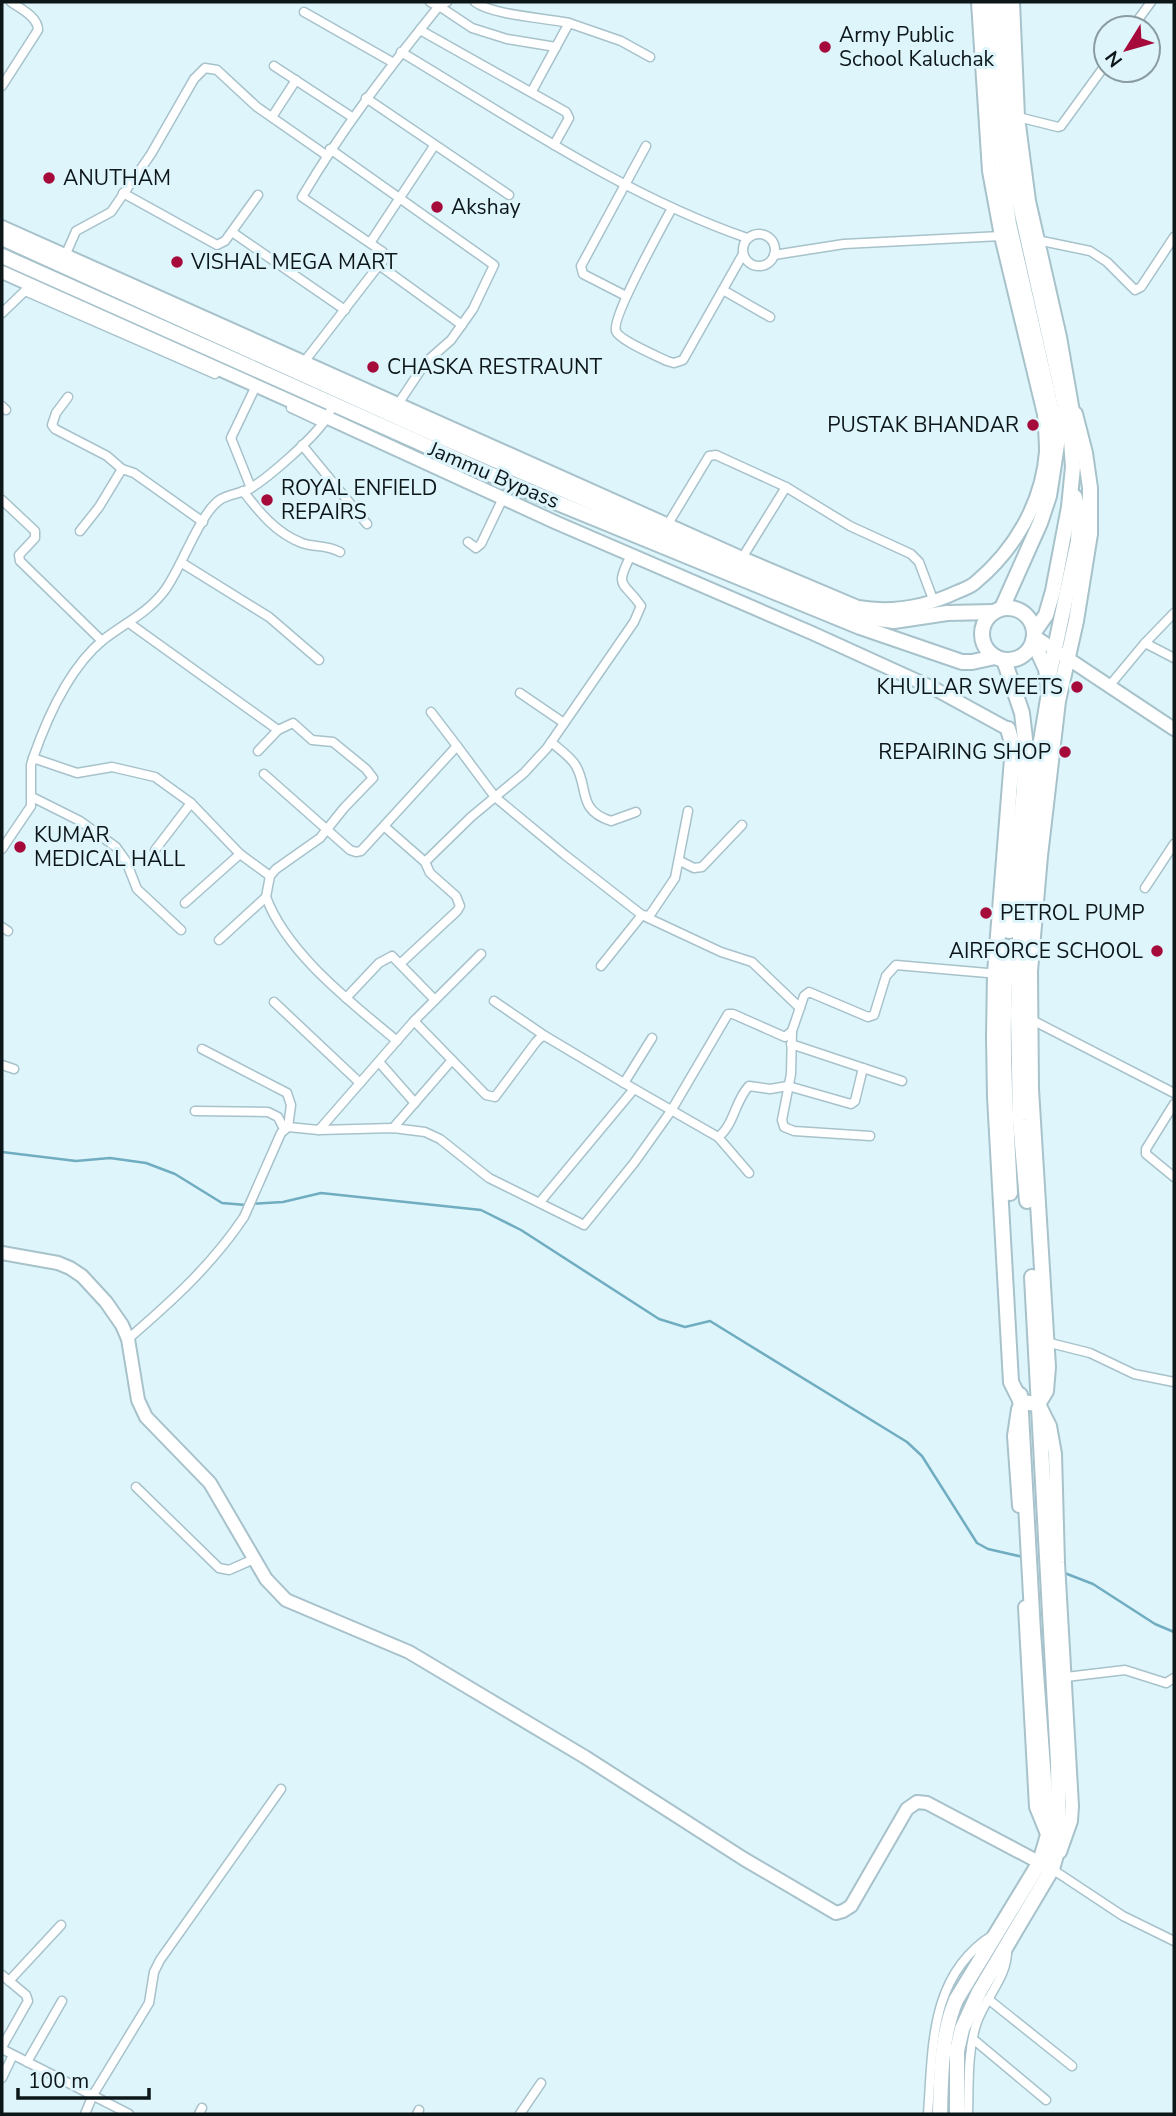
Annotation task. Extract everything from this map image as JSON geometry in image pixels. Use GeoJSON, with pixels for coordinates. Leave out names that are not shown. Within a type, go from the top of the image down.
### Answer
{"type":"FeatureCollection","features":[{"type":"Feature","properties":{"kind":"highway"},"geometry":{"type":"LineString","coordinates":[[990,2],[996,121],[1004,195],[1064,439],[1046,505],[998,610],[983,626],[982,635],[988,651],[999,658],[1017,659],[1024,655],[1049,606],[1072,485]]}},
{"type":"Feature","properties":{"kind":"highway"},"geometry":{"type":"LineString","coordinates":[[1000,974],[1014,934],[1048,680],[1078,541],[1079,517],[1017,191],[1008,114],[1002,2]]}},
{"type":"Feature","properties":{"kind":"highway","name":"Jammu Bypass"},"geometry":{"type":"LineString","coordinates":[[2,238],[423,429],[827,604],[864,617],[894,621],[947,613],[998,610]]}},
{"type":"Feature","properties":{"kind":"highway","name":"Jammu Bypass"},"geometry":{"type":"LineString","coordinates":[[2,256],[327,415],[521,488],[860,627],[962,662],[999,658]]}},
{"type":"Feature","properties":{"kind":"highway"},"geometry":{"type":"LineString","coordinates":[[957,2114],[957,2051],[962,2029],[979,1992],[1059,1844],[1053,1560],[1038,1404],[1041,1341],[1020,1120],[1024,990],[1058,701],[1069,657],[1090,534],[1090,488],[1075,414]]}},
{"type":"Feature","properties":{"kind":"highway"},"geometry":{"type":"LineString","coordinates":[[998,610],[1019,610],[1032,623],[1048,680]]}},
{"type":"Feature","properties":{"kind":"highway"},"geometry":{"type":"LineString","coordinates":[[999,658],[1022,713],[1025,739],[1021,869]]}},
{"type":"Feature","properties":{"kind":"highway"},"geometry":{"type":"LineString","coordinates":[[940,2114],[942,2063],[950,2015],[956,2000],[998,1931],[1050,1863],[1026,1569],[1021,1402],[1004,1088],[1000,974],[1003,883],[1013,746],[1008,729]]}},
{"type":"Feature","properties":{"kind":"highway"},"geometry":{"type":"LineString","coordinates":[[1003,883],[1040,856]]}},
{"type":"Feature","properties":{"kind":"highway"},"geometry":{"type":"LineString","coordinates":[[1014,934],[1024,990]]}},
{"type":"Feature","properties":{"kind":"highway"},"geometry":{"type":"LineString","coordinates":[[1021,1402],[1038,1404]]}},
{"type":"Feature","properties":{"kind":"street"},"geometry":{"type":"LineString","coordinates":[[2,86],[38,30],[35,20],[11,2]]}},
{"type":"Feature","properties":{"kind":"street"},"geometry":{"type":"LineString","coordinates":[[430,2],[443,4],[472,28],[508,39],[556,47]]}},
{"type":"Feature","properties":{"kind":"street"},"geometry":{"type":"LineString","coordinates":[[475,2],[482,7],[569,23],[610,36],[650,57]]}},
{"type":"Feature","properties":{"kind":"street"},"geometry":{"type":"LineString","coordinates":[[2,227],[742,558],[858,607],[876,610],[908,608],[934,602],[975,584],[1024,527],[1044,464],[1044,414],[1000,236],[989,171],[978,2]]}},
{"type":"Feature","properties":{"kind":"street"},"geometry":{"type":"LineString","coordinates":[[1013,2],[1018,117],[1029,201],[1075,414],[1064,439],[1044,414]]}},
{"type":"Feature","properties":{"kind":"street"},"geometry":{"type":"LineString","coordinates":[[304,362],[383,261],[383,252],[302,197],[328,152],[392,62],[443,4]]}},
{"type":"Feature","properties":{"kind":"street"},"geometry":{"type":"LineString","coordinates":[[304,12],[392,62]]}},
{"type":"Feature","properties":{"kind":"street"},"geometry":{"type":"LineString","coordinates":[[532,91],[569,23]]}},
{"type":"Feature","properties":{"kind":"street"},"geometry":{"type":"LineString","coordinates":[[420,30],[532,91],[569,115],[554,145]]}},
{"type":"Feature","properties":{"kind":"street"},"geometry":{"type":"LineString","coordinates":[[401,52],[624,184],[672,208],[747,239]]}},
{"type":"Feature","properties":{"kind":"street"},"geometry":{"type":"LineString","coordinates":[[274,65],[352,117]]}},
{"type":"Feature","properties":{"kind":"street"},"geometry":{"type":"LineString","coordinates":[[65,256],[76,231],[105,217],[151,154],[194,79],[205,68],[211,67],[257,107],[399,199],[494,265],[473,309],[452,340],[426,362],[398,404]]}},
{"type":"Feature","properties":{"kind":"street"},"geometry":{"type":"LineString","coordinates":[[272,117],[296,80]]}},
{"type":"Feature","properties":{"kind":"street"},"geometry":{"type":"LineString","coordinates":[[1018,117],[1061,126],[1092,83]]}},
{"type":"Feature","properties":{"kind":"street"},"geometry":{"type":"LineString","coordinates":[[366,99],[509,195]]}},
{"type":"Feature","properties":{"kind":"street"},"geometry":{"type":"LineString","coordinates":[[626,296],[581,271],[646,145]]}},
{"type":"Feature","properties":{"kind":"street"},"geometry":{"type":"LineString","coordinates":[[370,243],[434,146]]}},
{"type":"Feature","properties":{"kind":"street"},"geometry":{"type":"LineString","coordinates":[[123,193],[217,245],[226,241],[258,195]]}},
{"type":"Feature","properties":{"kind":"street"},"geometry":{"type":"LineString","coordinates":[[672,208],[626,296],[615,323],[617,333],[674,363],[683,360],[743,254]]}},
{"type":"Feature","properties":{"kind":"street"},"geometry":{"type":"LineString","coordinates":[[232,232],[345,310]]}},
{"type":"Feature","properties":{"kind":"street"},"geometry":{"type":"LineString","coordinates":[[757,234],[767,236],[774,244],[774,255],[768,263],[758,267],[748,263],[743,254],[747,239],[757,234]]}},
{"type":"Feature","properties":{"kind":"street"},"geometry":{"type":"LineString","coordinates":[[774,255],[844,244],[1000,236]]}},
{"type":"Feature","properties":{"kind":"street"},"geometry":{"type":"LineString","coordinates":[[1037,240],[1090,251],[1107,262],[1129,287],[1135,290],[1141,287],[1174,237]]}},
{"type":"Feature","properties":{"kind":"street"},"geometry":{"type":"LineString","coordinates":[[379,265],[462,325]]}},
{"type":"Feature","properties":{"kind":"street"},"geometry":{"type":"LineString","coordinates":[[2,272],[27,288],[254,390],[327,415]]}},
{"type":"Feature","properties":{"kind":"street"},"geometry":{"type":"LineString","coordinates":[[2,313],[27,288]]}},
{"type":"Feature","properties":{"kind":"street"},"geometry":{"type":"LineString","coordinates":[[723,289],[771,317]]}},
{"type":"Feature","properties":{"kind":"street"},"geometry":{"type":"LineString","coordinates":[[168,350],[327,415],[503,498],[923,683],[1008,729]]}},
{"type":"Feature","properties":{"kind":"street"},"geometry":{"type":"LineString","coordinates":[[254,390],[231,438],[247,490],[267,521],[283,533],[306,544],[329,546],[340,552]]}},
{"type":"Feature","properties":{"kind":"street"},"geometry":{"type":"LineString","coordinates":[[68,397],[56,413],[52,425],[63,435],[107,456],[122,469],[134,473],[203,522]]}},
{"type":"Feature","properties":{"kind":"street"},"geometry":{"type":"LineString","coordinates":[[2,849],[28,813],[33,797],[30,773],[33,758],[64,691],[79,667],[102,641],[158,599],[182,563],[203,522],[222,499],[247,490],[302,445],[327,415]]}},
{"type":"Feature","properties":{"kind":"street"},"geometry":{"type":"LineString","coordinates":[[302,445],[367,524]]}},
{"type":"Feature","properties":{"kind":"street"},"geometry":{"type":"LineString","coordinates":[[668,524],[712,455],[786,487],[850,526],[916,558],[934,602]]}},
{"type":"Feature","properties":{"kind":"street"},"geometry":{"type":"LineString","coordinates":[[80,531],[99,507],[122,469]]}},
{"type":"Feature","properties":{"kind":"street"},"geometry":{"type":"LineString","coordinates":[[742,558],[786,487]]}},
{"type":"Feature","properties":{"kind":"street"},"geometry":{"type":"LineString","coordinates":[[468,542],[476,548],[481,544],[503,498]]}},
{"type":"Feature","properties":{"kind":"street"},"geometry":{"type":"LineString","coordinates":[[2,499],[35,531],[35,538],[19,555],[20,561],[102,641]]}},
{"type":"Feature","properties":{"kind":"street"},"geometry":{"type":"LineString","coordinates":[[425,862],[524,773],[551,742],[639,614],[641,606],[625,589],[622,581],[631,555]]}},
{"type":"Feature","properties":{"kind":"street"},"geometry":{"type":"LineString","coordinates":[[182,563],[269,617],[319,660]]}},
{"type":"Feature","properties":{"kind":"street"},"geometry":{"type":"LineString","coordinates":[[1110,685],[1174,613]]}},
{"type":"Feature","properties":{"kind":"street"},"geometry":{"type":"LineString","coordinates":[[129,623],[278,730]]}},
{"type":"Feature","properties":{"kind":"street"},"geometry":{"type":"LineString","coordinates":[[1034,636],[1174,729]]}},
{"type":"Feature","properties":{"kind":"street"},"geometry":{"type":"LineString","coordinates":[[1145,643],[1174,658]]}},
{"type":"Feature","properties":{"kind":"street"},"geometry":{"type":"LineString","coordinates":[[520,693],[565,723]]}},
{"type":"Feature","properties":{"kind":"street"},"geometry":{"type":"LineString","coordinates":[[431,712],[495,797],[565,855],[644,916],[721,952],[752,962],[800,1008]]}},
{"type":"Feature","properties":{"kind":"street"},"geometry":{"type":"LineString","coordinates":[[258,751],[278,730],[293,723],[312,740],[333,742],[371,774],[372,780],[313,845],[276,869],[270,876],[266,897],[295,944],[346,998],[397,1041]]}},
{"type":"Feature","properties":{"kind":"street"},"geometry":{"type":"LineString","coordinates":[[551,742],[576,765],[585,801],[599,815],[611,821],[636,812]]}},
{"type":"Feature","properties":{"kind":"street"},"geometry":{"type":"LineString","coordinates":[[264,774],[356,852],[366,847],[457,746]]}},
{"type":"Feature","properties":{"kind":"street"},"geometry":{"type":"LineString","coordinates":[[33,758],[77,773],[112,767],[155,777],[191,803],[240,854],[270,876]]}},
{"type":"Feature","properties":{"kind":"street"},"geometry":{"type":"LineString","coordinates":[[33,797],[80,821],[116,847],[126,861],[134,885],[181,930]]}},
{"type":"Feature","properties":{"kind":"street"},"geometry":{"type":"LineString","coordinates":[[155,850],[191,803]]}},
{"type":"Feature","properties":{"kind":"street"},"geometry":{"type":"LineString","coordinates":[[601,965],[644,916],[652,912],[671,885],[680,861],[688,811]]}},
{"type":"Feature","properties":{"kind":"street"},"geometry":{"type":"LineString","coordinates":[[680,861],[694,868],[702,867],[742,825]]}},
{"type":"Feature","properties":{"kind":"street"},"geometry":{"type":"LineString","coordinates":[[385,827],[425,862],[430,873],[456,896],[460,905],[457,911],[401,964]]}},
{"type":"Feature","properties":{"kind":"street"},"geometry":{"type":"LineString","coordinates":[[1145,888],[1174,844]]}},
{"type":"Feature","properties":{"kind":"street"},"geometry":{"type":"LineString","coordinates":[[185,902],[240,854]]}},
{"type":"Feature","properties":{"kind":"street"},"geometry":{"type":"LineString","coordinates":[[219,940],[266,897]]}},
{"type":"Feature","properties":{"kind":"street"},"geometry":{"type":"LineString","coordinates":[[319,1130],[414,1021],[481,954]]}},
{"type":"Feature","properties":{"kind":"street"},"geometry":{"type":"LineString","coordinates":[[346,998],[371,971],[387,958],[394,957],[435,1000]]}},
{"type":"Feature","properties":{"kind":"street"},"geometry":{"type":"LineString","coordinates":[[870,1136],[794,1131],[784,1127],[782,1120],[788,1086],[792,1031],[804,996],[809,992],[872,1017],[889,970],[896,965],[1000,974]]}},
{"type":"Feature","properties":{"kind":"street"},"geometry":{"type":"LineString","coordinates":[[494,1000],[545,1037],[718,1136],[749,1173]]}},
{"type":"Feature","properties":{"kind":"street"},"geometry":{"type":"LineString","coordinates":[[274,1002],[360,1083]]}},
{"type":"Feature","properties":{"kind":"street"},"geometry":{"type":"LineString","coordinates":[[286,1128],[393,1128],[433,1135],[489,1178],[584,1225],[634,1163],[671,1111],[727,1014],[733,1014],[781,1036],[789,1035],[792,1031]]}},
{"type":"Feature","properties":{"kind":"street"},"geometry":{"type":"LineString","coordinates":[[1023,1016],[1174,1094]]}},
{"type":"Feature","properties":{"kind":"street"},"geometry":{"type":"LineString","coordinates":[[414,1021],[486,1095],[495,1097],[541,1037],[545,1037]]}},
{"type":"Feature","properties":{"kind":"street"},"geometry":{"type":"LineString","coordinates":[[624,1083],[652,1038]]}},
{"type":"Feature","properties":{"kind":"street"},"geometry":{"type":"LineString","coordinates":[[791,1044],[902,1081]]}},
{"type":"Feature","properties":{"kind":"street"},"geometry":{"type":"LineString","coordinates":[[128,1339],[197,1277],[236,1229],[286,1128],[291,1105],[287,1093],[202,1049]]}},
{"type":"Feature","properties":{"kind":"street"},"geometry":{"type":"LineString","coordinates":[[393,1128],[452,1060]]}},
{"type":"Feature","properties":{"kind":"street"},"geometry":{"type":"LineString","coordinates":[[379,1062],[415,1102]]}},
{"type":"Feature","properties":{"kind":"street"},"geometry":{"type":"LineString","coordinates":[[2,1065],[14,1069]]}},
{"type":"Feature","properties":{"kind":"street"},"geometry":{"type":"LineString","coordinates":[[718,1136],[725,1131],[749,1086],[770,1089],[788,1086],[851,1104],[855,1101],[863,1068]]}},
{"type":"Feature","properties":{"kind":"street"},"geometry":{"type":"LineString","coordinates":[[540,1202],[634,1089]]}},
{"type":"Feature","properties":{"kind":"street"},"geometry":{"type":"LineString","coordinates":[[1174,1106],[1146,1149],[1146,1154],[1174,1177]]}},
{"type":"Feature","properties":{"kind":"street"},"geometry":{"type":"LineString","coordinates":[[195,1111],[268,1112],[278,1117],[286,1128]]}},
{"type":"Feature","properties":{"kind":"street"},"geometry":{"type":"LineString","coordinates":[[2,1253],[58,1263],[70,1268],[82,1276],[106,1302],[128,1339],[138,1400],[146,1418],[217,1492],[266,1579],[286,1600],[409,1652],[585,1757],[744,1859],[836,1913],[851,1906],[907,1809],[917,1802],[927,1803],[1050,1863],[1123,1916],[1174,1941]]}},
{"type":"Feature","properties":{"kind":"street"},"geometry":{"type":"LineString","coordinates":[[1041,1341],[1090,1353],[1134,1374],[1174,1382]]}},
{"type":"Feature","properties":{"kind":"street"},"geometry":{"type":"LineString","coordinates":[[136,1487],[219,1568],[229,1570],[254,1559]]}},
{"type":"Feature","properties":{"kind":"street"},"geometry":{"type":"LineString","coordinates":[[1050,1863],[1067,1834],[1072,1806],[1066,1677],[1054,1580]]}},
{"type":"Feature","properties":{"kind":"street"},"geometry":{"type":"LineString","coordinates":[[1066,1677],[1117,1670],[1166,1683],[1174,1678]]}},
{"type":"Feature","properties":{"kind":"street"},"geometry":{"type":"LineString","coordinates":[[85,2114],[93,2095],[149,2003],[154,1972],[160,1959],[281,1788]]}},
{"type":"Feature","properties":{"kind":"street"},"geometry":{"type":"LineString","coordinates":[[61,1925],[5,1978],[26,1995],[28,2001],[2,2048],[129,2114]]}},
{"type":"Feature","properties":{"kind":"street"},"geometry":{"type":"LineString","coordinates":[[928,2114],[933,2037],[950,1983],[970,1952],[998,1931]]}},
{"type":"Feature","properties":{"kind":"street"},"geometry":{"type":"LineString","coordinates":[[968,2114],[969,2065],[978,2018],[1005,1968],[1008,1958],[1007,1944]]}},
{"type":"Feature","properties":{"kind":"street"},"geometry":{"type":"LineString","coordinates":[[988,1999],[1072,2066]]}},
{"type":"Feature","properties":{"kind":"street"},"geometry":{"type":"LineString","coordinates":[[27,2062],[62,2001]]}},
{"type":"Feature","properties":{"kind":"street"},"geometry":{"type":"LineString","coordinates":[[974,2039],[1046,2100]]}},
{"type":"Feature","properties":{"kind":"street"},"geometry":{"type":"LineString","coordinates":[[2,2078],[13,2055]]}},
{"type":"Feature","properties":{"kind":"street"},"geometry":{"type":"LineString","coordinates":[[520,2114],[541,2083]]}},
{"type":"Feature","properties":{"kind":"waterway"},"geometry":{"type":"LineString","coordinates":[[2,1152],[76,1161],[110,1158],[146,1163],[175,1174],[222,1203],[246,1205]]}},
{"type":"Feature","properties":{"kind":"waterway"},"geometry":{"type":"LineString","coordinates":[[252,1204],[283,1202],[321,1193],[481,1210],[521,1230],[659,1319],[685,1327],[710,1321],[907,1442],[922,1456],[977,1543],[988,1549],[1023,1557]]}},
{"type":"Feature","properties":{"kind":"waterway"},"geometry":{"type":"LineString","coordinates":[[1062,1572],[1093,1584],[1155,1624],[1174,1632]]}},
{"type":"Feature","properties":{"kind":"place","name":"Army Public School Kaluchak"},"geometry":{"type":"Point","coordinates":[825,47]}},
{"type":"Feature","properties":{"kind":"place","name":"ANUTHAM"},"geometry":{"type":"Point","coordinates":[49,178]}},
{"type":"Feature","properties":{"kind":"place","name":"Akshay"},"geometry":{"type":"Point","coordinates":[437,207]}},
{"type":"Feature","properties":{"kind":"place","name":"VISHAL MEGA MART"},"geometry":{"type":"Point","coordinates":[177,262]}},
{"type":"Feature","properties":{"kind":"place","name":"CHASKA RESTRAUNT"},"geometry":{"type":"Point","coordinates":[373,367]}},
{"type":"Feature","properties":{"kind":"place","name":"PUSTAK BHANDAR"},"geometry":{"type":"Point","coordinates":[1033,425]}},
{"type":"Feature","properties":{"kind":"place","name":"ROYAL ENFIELD REPAIRS"},"geometry":{"type":"Point","coordinates":[267,500]}},
{"type":"Feature","properties":{"kind":"place","name":"KHULLAR SWEETS"},"geometry":{"type":"Point","coordinates":[1077,687]}},
{"type":"Feature","properties":{"kind":"place","name":"REPAIRING SHOP"},"geometry":{"type":"Point","coordinates":[1065,752]}},
{"type":"Feature","properties":{"kind":"place","name":"KUMAR MEDICAL HALL"},"geometry":{"type":"Point","coordinates":[20,847]}},
{"type":"Feature","properties":{"kind":"place","name":"PETROL PUMP"},"geometry":{"type":"Point","coordinates":[986,913]}},
{"type":"Feature","properties":{"kind":"place","name":"AIRFORCE SCHOOL"},"geometry":{"type":"Point","coordinates":[1157,951]}}]}
